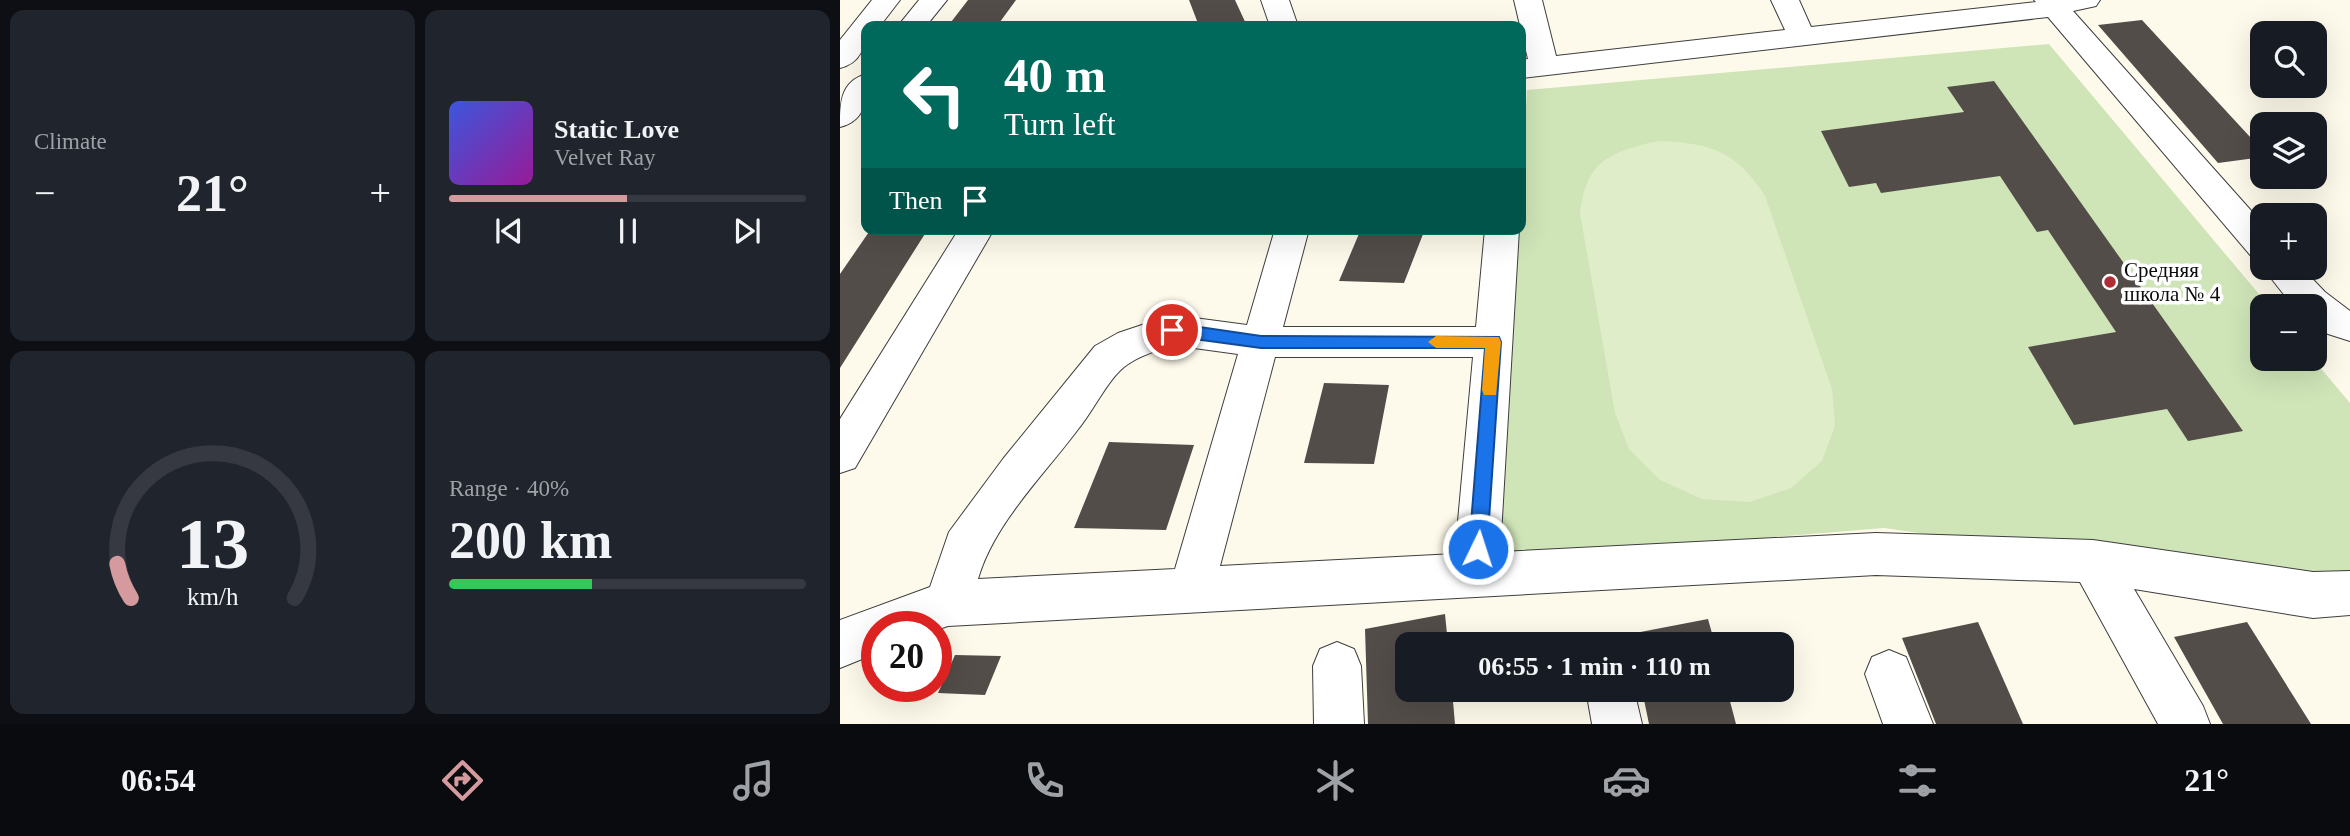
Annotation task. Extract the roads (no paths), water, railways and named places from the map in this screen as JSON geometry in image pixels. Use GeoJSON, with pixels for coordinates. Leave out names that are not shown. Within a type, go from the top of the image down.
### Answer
{"type":"FeatureCollection","features":[{"type":"Feature","properties":{"kind":"lane"},"geometry":{"type":"LineString","coordinates":[[870,21],[886,0]]}},
{"type":"Feature","properties":{"kind":"lane"},"geometry":{"type":"LineString","coordinates":[[916,21],[933,0]]}},
{"type":"Feature","properties":{"kind":"lane"},"geometry":{"type":"LineString","coordinates":[[1275,0],[1282,21]]}},
{"type":"Feature","properties":{"kind":"lane"},"geometry":{"type":"LineString","coordinates":[[1528,0],[1532,68],[1802,37],[2086,0]]}},
{"type":"Feature","properties":{"kind":"lane"},"geometry":{"type":"LineString","coordinates":[[1785,0],[1802,37]]}},
{"type":"Feature","properties":{"kind":"lane"},"geometry":{"type":"LineString","coordinates":[[2051,4],[2250,232]]}},
{"type":"Feature","properties":{"kind":"lane"},"geometry":{"type":"LineString","coordinates":[[840,60],[861,33]]}},
{"type":"Feature","properties":{"kind":"lane"},"geometry":{"type":"LineString","coordinates":[[840,117],[861,90]]}},
{"type":"Feature","properties":{"kind":"lane"},"geometry":{"type":"LineString","coordinates":[[840,129],[861,130]]}},
{"type":"Feature","properties":{"kind":"lane"},"geometry":{"type":"LineString","coordinates":[[840,455],[972,235]]}},
{"type":"Feature","properties":{"kind":"lane"},"geometry":{"type":"LineString","coordinates":[[1191,590],[1290,235]]}},
{"type":"Feature","properties":{"kind":"lane"},"geometry":{"type":"LineString","coordinates":[[1476,575],[1502,235]]}},
{"type":"Feature","properties":{"kind":"lane"},"geometry":{"type":"LineString","coordinates":[[2291,280],[2308,299],[2342,325],[2350,326]]}},
{"type":"Feature","properties":{"kind":"lane"},"geometry":{"type":"LineString","coordinates":[[948,603],[965,547],[1018,472],[1065,416],[1109,357],[1131,344],[1172,330],[1261,342],[1494,342]]}},
{"type":"Feature","properties":{"kind":"lane"},"geometry":{"type":"LineString","coordinates":[[926,611],[948,603],[1876,554],[2093,561],[2314,595],[2350,593]]}},
{"type":"Feature","properties":{"kind":"lane"},"geometry":{"type":"LineString","coordinates":[[2093,561],[2185,724]]}},
{"type":"Feature","properties":{"kind":"lane"},"geometry":{"type":"LineString","coordinates":[[840,644],[861,636]]}},
{"type":"Feature","properties":{"kind":"lane"},"geometry":{"type":"LineString","coordinates":[[1337,666],[1339,724]]}},
{"type":"Feature","properties":{"kind":"lane"},"geometry":{"type":"LineString","coordinates":[[1889,674],[1909,724]]}},
{"type":"Feature","properties":{"kind":"lane"},"geometry":{"type":"LineString","coordinates":[[1612,702],[1617,724]]}},
{"type":"Feature","properties":{"kind":"place","name":"Средняя школа № 4"},"geometry":{"type":"Point","coordinates":[2110,282]}}]}
